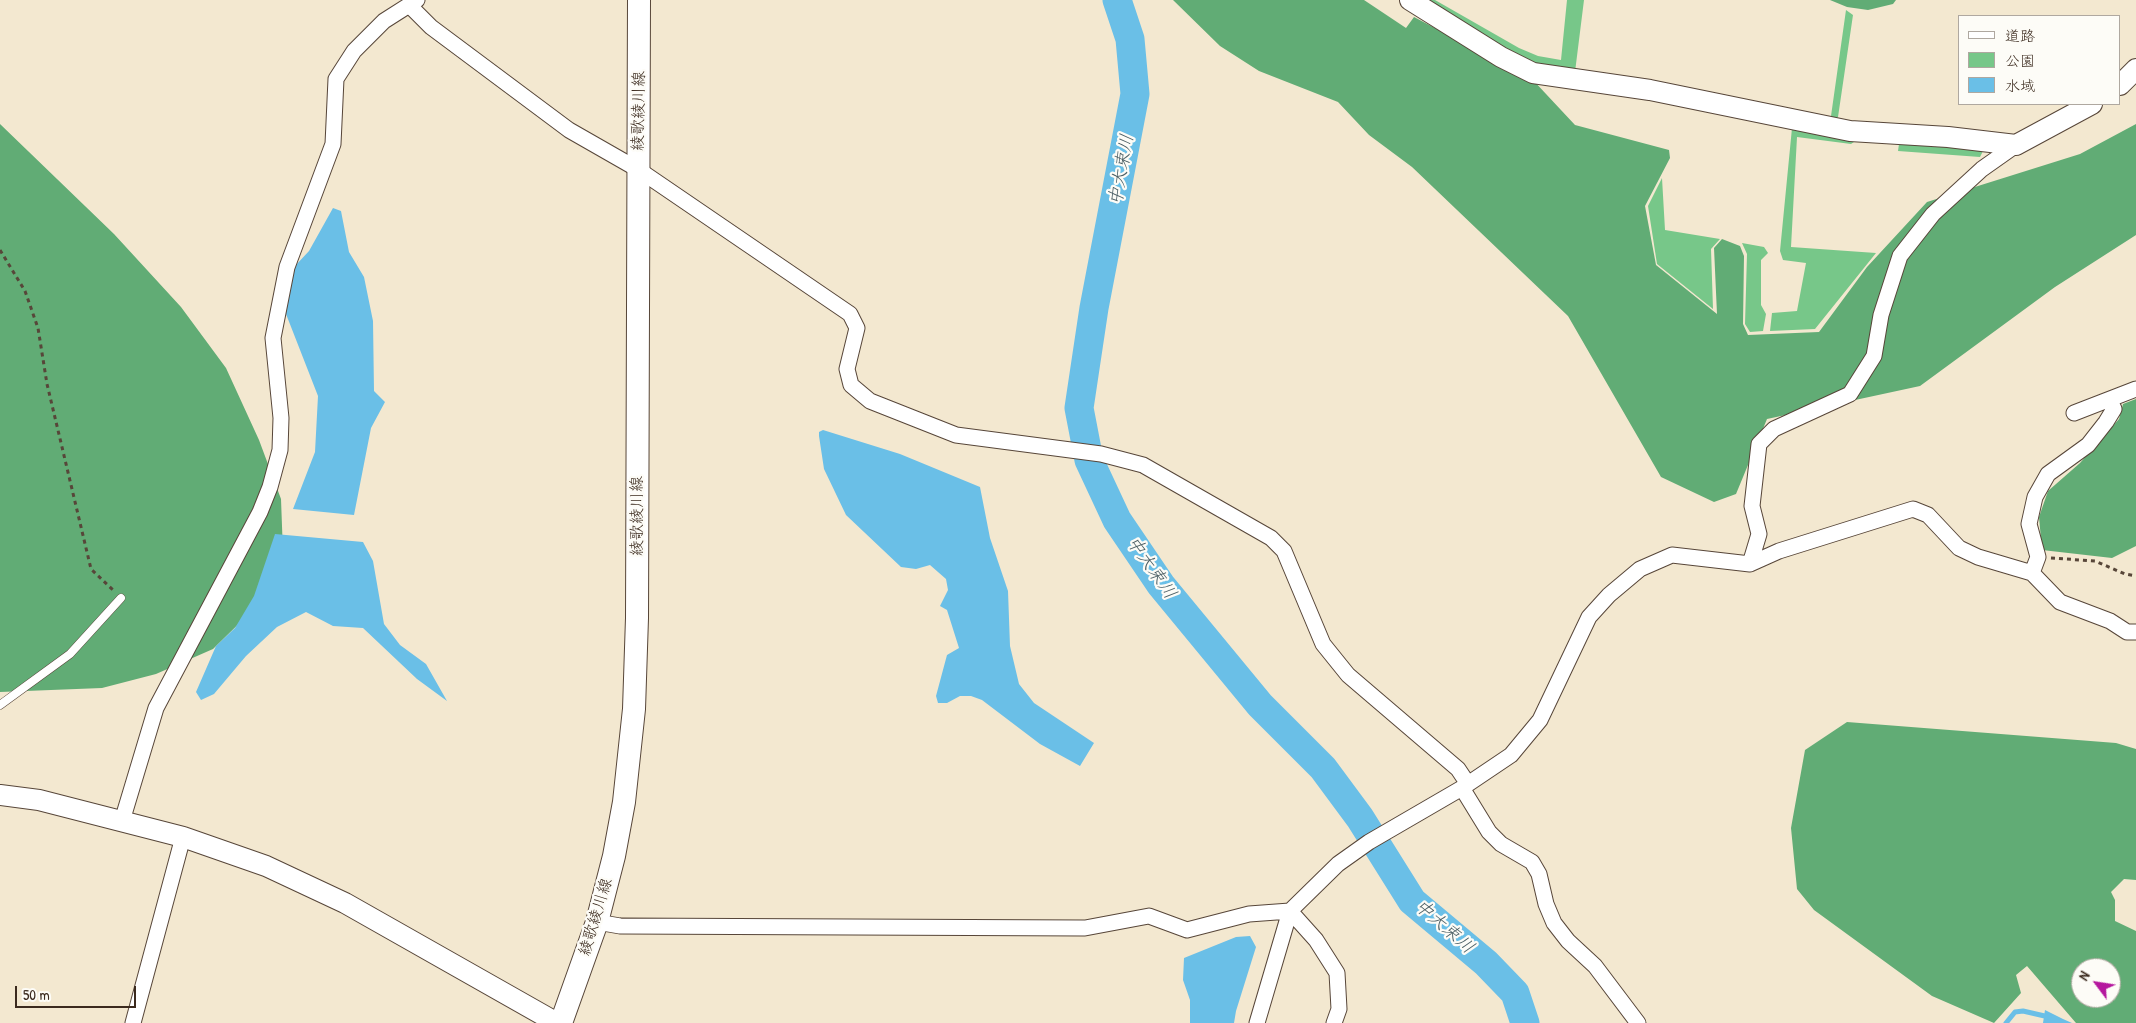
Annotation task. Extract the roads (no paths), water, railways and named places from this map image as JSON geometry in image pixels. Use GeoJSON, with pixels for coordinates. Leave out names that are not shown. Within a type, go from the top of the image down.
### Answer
{"type":"FeatureCollection","features":[{"type":"Feature","properties":{"kind":"main road","name":"綾歌綾川線"},"geometry":{"type":"LineString","coordinates":[[559,1023],[597,922],[614,856],[622,811],[634,709],[638,618],[639,0]]}},
{"type":"Feature","properties":{"kind":"street"},"geometry":{"type":"LineString","coordinates":[[1410,0],[1501,57],[1533,73],[1650,90],[1850,131],[2016,145]]}},
{"type":"Feature","properties":{"kind":"street"},"geometry":{"type":"LineString","coordinates":[[122,822],[156,708],[260,512],[270,487],[280,450],[281,418],[273,338],[287,267],[332,144],[336,79],[354,51],[384,21],[413,3],[431,27],[569,130],[639,170],[850,314],[857,328],[846,369],[851,385],[870,402],[956,435],[1101,454],[1143,465],[1271,538],[1284,551],[1324,644],[1348,675],[1458,768],[1465,786],[1489,832],[1501,844],[1532,862],[1538,874],[1546,904],[1554,923],[1568,940],[1595,966],[1638,1023]]}},
{"type":"Feature","properties":{"kind":"street"},"geometry":{"type":"LineString","coordinates":[[2121,83],[2136,69]]}},
{"type":"Feature","properties":{"kind":"street"},"geometry":{"type":"LineString","coordinates":[[1750,564],[1758,534],[1752,506],[1759,444],[1774,429],[1850,394],[1874,356],[1881,315],[1900,256],[1933,214],[1982,169],[2016,145],[2090,105]]}},
{"type":"Feature","properties":{"kind":"street"},"geometry":{"type":"LineString","coordinates":[[2074,413],[2136,389]]}},
{"type":"Feature","properties":{"kind":"street"},"geometry":{"type":"LineString","coordinates":[[2032,573],[2038,557],[2029,524],[2035,497],[2048,474],[2088,445],[2106,422],[2114,409],[2110,400]]}},
{"type":"Feature","properties":{"kind":"street"},"geometry":{"type":"LineString","coordinates":[[1257,1023],[1290,911],[1338,864],[1369,842],[1465,786],[1512,755],[1540,720],[1589,617],[1609,595],[1640,569],[1672,555],[1750,564],[1779,551],[1913,509],[1928,515],[1959,548],[1978,557],[2032,573],[2060,602],[2110,621],[2127,632],[2136,632]]}},
{"type":"Feature","properties":{"kind":"street"},"geometry":{"type":"LineString","coordinates":[[0,795],[39,800],[183,837],[266,866],[345,904],[559,1023]]}},
{"type":"Feature","properties":{"kind":"street"},"geometry":{"type":"LineString","coordinates":[[133,1023],[183,837]]}},
{"type":"Feature","properties":{"kind":"street"},"geometry":{"type":"LineString","coordinates":[[597,922],[620,926],[1084,928],[1149,916],[1187,930],[1249,914],[1290,911]]}},
{"type":"Feature","properties":{"kind":"street"},"geometry":{"type":"LineString","coordinates":[[1290,911],[1316,940],[1337,973],[1339,1009],[1334,1023]]}},
{"type":"Feature","properties":{"kind":"lane"},"geometry":{"type":"LineString","coordinates":[[0,705],[70,654],[120,598]]}},
{"type":"Feature","properties":{"kind":"water"},"geometry":{"type":"Polygon","coordinates":[[[333,208],[341,211],[349,252],[364,277],[373,321],[374,391],[385,402],[371,428],[354,515],[293,509],[315,452],[318,396],[286,314],[286,285],[295,266],[309,251],[333,208]]]}},
{"type":"Feature","properties":{"kind":"water"},"geometry":{"type":"Polygon","coordinates":[[[823,430],[900,454],[980,487],[990,538],[1008,591],[1010,646],[1019,684],[1034,703],[1094,743],[1080,766],[1040,744],[982,700],[971,696],[960,696],[947,703],[938,703],[936,696],[947,655],[959,648],[947,610],[940,606],[948,590],[946,579],[930,565],[916,569],[901,567],[846,515],[824,469],[819,436],[819,432],[823,430]]]}},
{"type":"Feature","properties":{"kind":"water"},"geometry":{"type":"Polygon","coordinates":[[[275,534],[363,542],[373,561],[384,624],[400,645],[426,664],[447,701],[417,679],[363,628],[333,626],[306,612],[277,627],[246,656],[214,694],[201,700],[196,692],[216,646],[235,628],[254,596],[275,534]]]}},
{"type":"Feature","properties":{"kind":"water"},"geometry":{"type":"Polygon","coordinates":[[[1250,936],[1256,947],[1234,1023],[1190,1023],[1190,1000],[1183,980],[1184,958],[1236,937],[1250,936]]]}},
{"type":"Feature","properties":{"kind":"water"},"geometry":{"type":"Polygon","coordinates":[[[2045,1010],[2063,1019],[2072,1023],[2043,1023],[2045,1010]]]}},
{"type":"Feature","properties":{"kind":"waterway","name":"中大束川"},"geometry":{"type":"LineString","coordinates":[[1117,0],[1130,39],[1135,94],[1094,308],[1079,408],[1089,460],[1117,520],[1161,585],[1260,705],[1323,768],[1360,818],[1412,901],[1486,963],[1515,993],[1525,1023]]}},
{"type":"Feature","properties":{"kind":"waterway"},"geometry":{"type":"LineString","coordinates":[[2006,1023],[2015,1012],[2023,1011],[2049,1017]]}}]}
